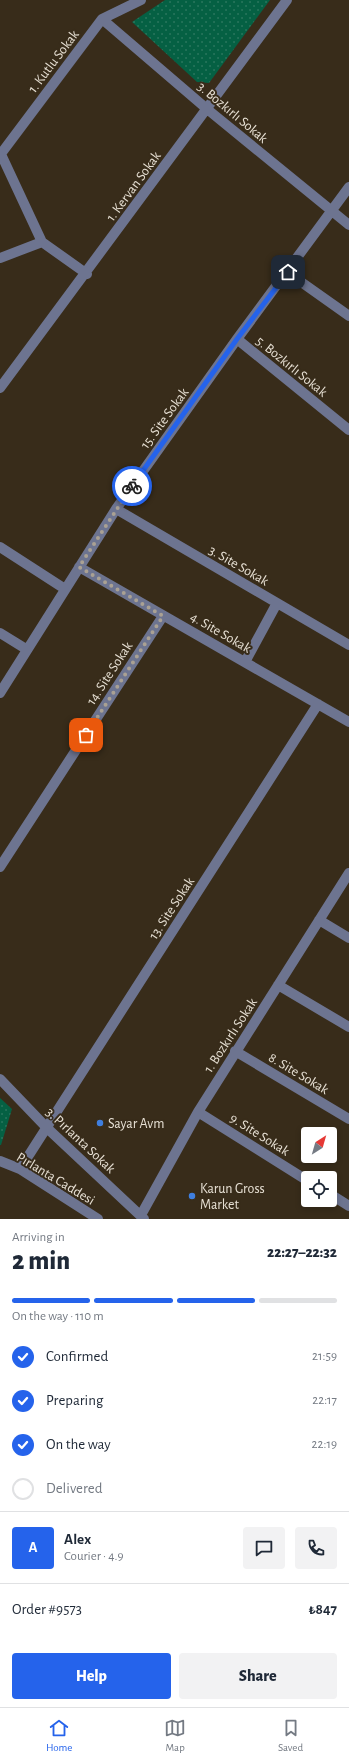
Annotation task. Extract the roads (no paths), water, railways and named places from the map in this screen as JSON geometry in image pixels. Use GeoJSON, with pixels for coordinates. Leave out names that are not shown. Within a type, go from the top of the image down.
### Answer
{"type":"FeatureCollection","features":[{"type":"Feature","properties":{"kind":"street","name":"1. Kutlu Sokak"},"geometry":{"type":"LineString","coordinates":[[0,154],[102,19],[141,0]]}},
{"type":"Feature","properties":{"kind":"street","name":"1. Kervan Sokak"},"geometry":{"type":"LineString","coordinates":[[0,388],[87,274],[287,0]]}},
{"type":"Feature","properties":{"kind":"street","name":"3. Bozkırlı Sokak"},"geometry":{"type":"LineString","coordinates":[[102,19],[207,109],[349,225]]}},
{"type":"Feature","properties":{"kind":"street"},"geometry":{"type":"LineString","coordinates":[[0,154],[42,242],[87,274]]}},
{"type":"Feature","properties":{"kind":"street","name":"15. Site Sokak"},"geometry":{"type":"LineString","coordinates":[[0,693],[26,649],[116,509],[237,339],[288,272],[349,187]]}},
{"type":"Feature","properties":{"kind":"street"},"geometry":{"type":"LineString","coordinates":[[0,258],[42,242]]}},
{"type":"Feature","properties":{"kind":"street"},"geometry":{"type":"LineString","coordinates":[[288,272],[349,316]]}},
{"type":"Feature","properties":{"kind":"street","name":"5. Bozkırlı Sokak"},"geometry":{"type":"LineString","coordinates":[[237,339],[349,430]]}},
{"type":"Feature","properties":{"kind":"street","name":"3. Site Sokak"},"geometry":{"type":"LineString","coordinates":[[116,509],[349,645]]}},
{"type":"Feature","properties":{"kind":"street"},"geometry":{"type":"LineString","coordinates":[[0,547],[65,588]]}},
{"type":"Feature","properties":{"kind":"street","name":"4. Site Sokak"},"geometry":{"type":"LineString","coordinates":[[79,567],[349,722]]}},
{"type":"Feature","properties":{"kind":"street"},"geometry":{"type":"LineString","coordinates":[[245,662],[277,603]]}},
{"type":"Feature","properties":{"kind":"street","name":"14. Site Sokak"},"geometry":{"type":"LineString","coordinates":[[0,867],[163,616]]}},
{"type":"Feature","properties":{"kind":"street"},"geometry":{"type":"LineString","coordinates":[[0,633],[26,649]]}},
{"type":"Feature","properties":{"kind":"street","name":"13. Site Sokak"},"geometry":{"type":"LineString","coordinates":[[20,1169],[318,704]]}},
{"type":"Feature","properties":{"kind":"street","name":"1. Bozkırlı Sokak"},"geometry":{"type":"LineString","coordinates":[[142,1217],[198,1112],[235,1050],[349,873]]}},
{"type":"Feature","properties":{"kind":"street"},"geometry":{"type":"LineString","coordinates":[[319,920],[349,938]]}},
{"type":"Feature","properties":{"kind":"street"},"geometry":{"type":"LineString","coordinates":[[278,985],[349,1027]]}},
{"type":"Feature","properties":{"kind":"street","name":"8. Site Sokak"},"geometry":{"type":"LineString","coordinates":[[235,1050],[349,1119]]}},
{"type":"Feature","properties":{"kind":"street","name":"3. Pırlanta Sokak"},"geometry":{"type":"LineString","coordinates":[[0,1079],[47,1128],[142,1217]]}},
{"type":"Feature","properties":{"kind":"street","name":"9. Site Sokak"},"geometry":{"type":"LineString","coordinates":[[198,1112],[301,1176]]}},
{"type":"Feature","properties":{"kind":"street","name":"Pırlanta Caddesi"},"geometry":{"type":"LineString","coordinates":[[0,1161],[20,1169],[98,1219]]}},
{"type":"Feature","properties":{"kind":"street"},"geometry":{"type":"LineString","coordinates":[[337,1198],[349,1206]]}},
{"type":"Feature","properties":{"kind":"place","name":"Sayar Avm"},"geometry":{"type":"Point","coordinates":[100,1123]}},
{"type":"Feature","properties":{"kind":"place","name":"Karun Gross Market"},"geometry":{"type":"Point","coordinates":[192,1196]}}]}
